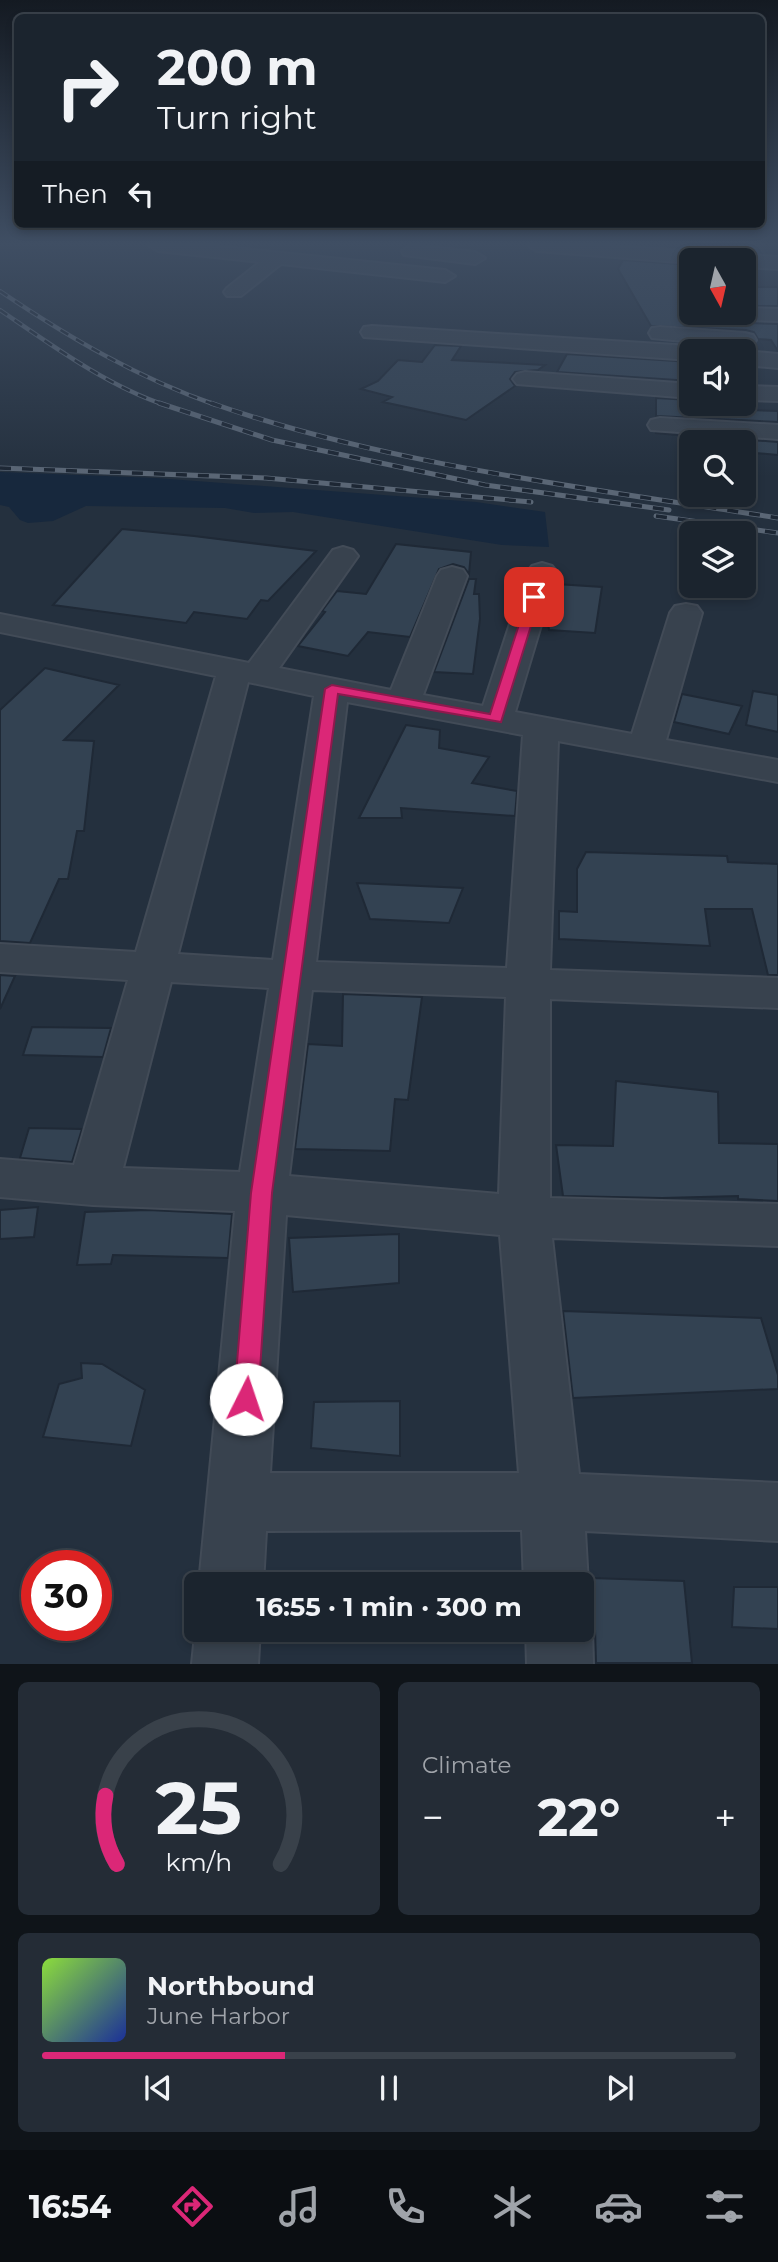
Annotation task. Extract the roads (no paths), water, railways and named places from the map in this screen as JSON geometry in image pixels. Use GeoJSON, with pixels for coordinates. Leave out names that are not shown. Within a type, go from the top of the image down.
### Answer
{"type":"FeatureCollection","features":[{"type":"Feature","properties":{"kind":"street"},"geometry":{"type":"LineString","coordinates":[[618,329],[679,340]]}},
{"type":"Feature","properties":{"kind":"street"},"geometry":{"type":"LineString","coordinates":[[372,332],[679,352]]}},
{"type":"Feature","properties":{"kind":"street"},"geometry":{"type":"LineString","coordinates":[[756,355],[778,361]]}},
{"type":"Feature","properties":{"kind":"street"},"geometry":{"type":"LineString","coordinates":[[525,379],[679,390]]}},
{"type":"Feature","properties":{"kind":"street"},"geometry":{"type":"LineString","coordinates":[[756,393],[778,394]]}},
{"type":"Feature","properties":{"kind":"street"},"geometry":{"type":"LineString","coordinates":[[660,425],[778,432]]}},
{"type":"Feature","properties":{"kind":"street"},"geometry":{"type":"LineString","coordinates":[[93,1186],[152,967],[247,672],[343,556]]}},
{"type":"Feature","properties":{"kind":"street"},"geometry":{"type":"LineString","coordinates":[[542,572],[518,723],[528,985],[524,1217],[552,1501],[555,1572]]}},
{"type":"Feature","properties":{"kind":"street"},"geometry":{"type":"LineString","coordinates":[[403,702],[452,576]]}},
{"type":"Feature","properties":{"kind":"street"},"geometry":{"type":"LineString","coordinates":[[646,747],[686,613]]}},
{"type":"Feature","properties":{"kind":"street"},"geometry":{"type":"LineString","coordinates":[[5,632],[247,672],[778,771]]}},
{"type":"Feature","properties":{"kind":"street"},"geometry":{"type":"LineString","coordinates":[[232,1572],[262,1193],[290,975],[332,689]]}},
{"type":"Feature","properties":{"kind":"street"},"geometry":{"type":"LineString","coordinates":[[0,958],[290,975],[778,993]]}},
{"type":"Feature","properties":{"kind":"street"},"geometry":{"type":"LineString","coordinates":[[0,1178],[93,1186],[262,1193],[524,1217],[778,1226]]}},
{"type":"Feature","properties":{"kind":"street"},"geometry":{"type":"LineString","coordinates":[[238,1502],[552,1501],[778,1512]]}},
{"type":"Feature","properties":{"kind":"street"},"geometry":{"type":"LineString","coordinates":[[225,1664],[226,1642]]}},
{"type":"Feature","properties":{"kind":"street"},"geometry":{"type":"LineString","coordinates":[[559,1642],[560,1664]]}},
{"type":"Feature","properties":{"kind":"water"},"geometry":{"type":"Polygon","coordinates":[[[0,472],[156,478],[476,502],[545,512],[549,547],[502,545],[293,512],[254,513],[225,508],[86,506],[53,521],[28,523],[20,520],[9,507],[0,505],[0,472]]]}},
{"type":"Feature","properties":{"kind":"railway"},"geometry":{"type":"LineString","coordinates":[[19,323],[100,376],[164,405]]}},
{"type":"Feature","properties":{"kind":"railway"},"geometry":{"type":"LineString","coordinates":[[49,323],[131,369],[216,405]]}},
{"type":"Feature","properties":{"kind":"railway"},"geometry":{"type":"LineString","coordinates":[[159,403],[164,405]]}},
{"type":"Feature","properties":{"kind":"railway"},"geometry":{"type":"LineString","coordinates":[[211,403],[279,425],[420,459],[563,485],[778,518]]}},
{"type":"Feature","properties":{"kind":"railway"},"geometry":{"type":"LineString","coordinates":[[164,405],[272,440],[485,485],[669,510]]}},
{"type":"Feature","properties":{"kind":"railway"},"geometry":{"type":"LineString","coordinates":[[0,468],[266,478],[531,502]]}},
{"type":"Feature","properties":{"kind":"railway"},"geometry":{"type":"LineString","coordinates":[[656,516],[778,533]]}}]}
